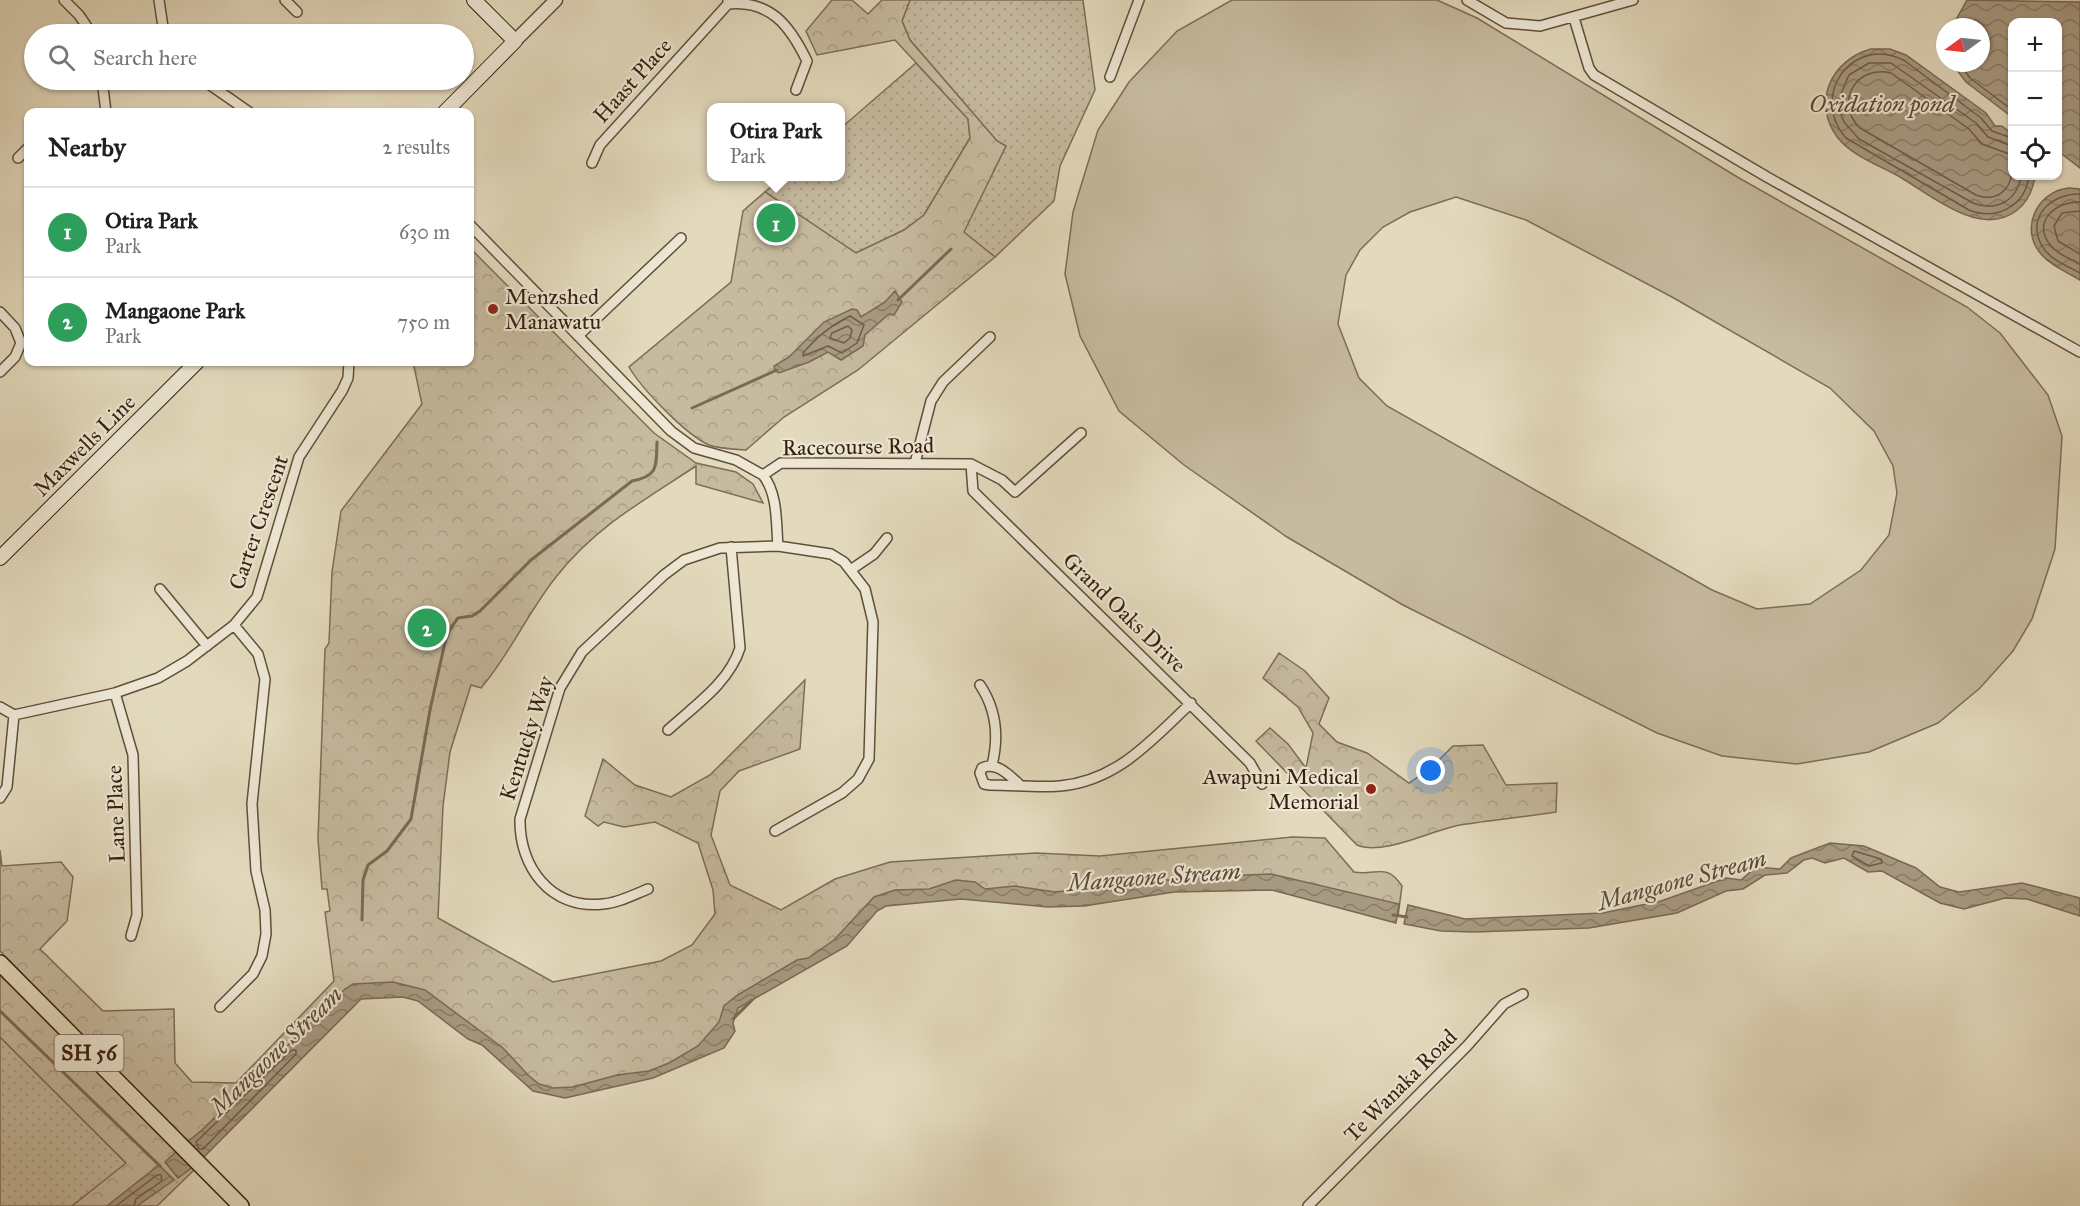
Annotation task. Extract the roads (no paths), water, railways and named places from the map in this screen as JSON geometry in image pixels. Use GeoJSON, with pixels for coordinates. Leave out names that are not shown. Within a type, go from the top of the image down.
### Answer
{"type":"FeatureCollection","features":[{"type":"Feature","properties":{"kind":"main road"},"geometry":{"type":"LineString","coordinates":[[474,0],[515,41],[474,83]]}},
{"type":"Feature","properties":{"kind":"main road"},"geometry":{"type":"LineString","coordinates":[[449,108],[467,90]]}},
{"type":"Feature","properties":{"kind":"main road","name":"Maxwells Line"},"geometry":{"type":"LineString","coordinates":[[0,558],[193,366]]}},
{"type":"Feature","properties":{"kind":"main road","name":"SH 56"},"geometry":{"type":"LineString","coordinates":[[0,963],[241,1206]]}},
{"type":"Feature","properties":{"kind":"street"},"geometry":{"type":"LineString","coordinates":[[64,0],[80,15],[86,24]]}},
{"type":"Feature","properties":{"kind":"street"},"geometry":{"type":"LineString","coordinates":[[159,0],[163,24]]}},
{"type":"Feature","properties":{"kind":"street"},"geometry":{"type":"LineString","coordinates":[[285,0],[297,12]]}},
{"type":"Feature","properties":{"kind":"street"},"geometry":{"type":"LineString","coordinates":[[515,41],[556,0]]}},
{"type":"Feature","properties":{"kind":"street"},"geometry":{"type":"LineString","coordinates":[[1110,77],[1139,0]]}},
{"type":"Feature","properties":{"kind":"street"},"geometry":{"type":"LineString","coordinates":[[1467,0],[1506,23],[1540,26],[1633,0]]}},
{"type":"Feature","properties":{"kind":"street"},"geometry":{"type":"LineString","coordinates":[[728,2],[746,2],[764,8],[779,18],[795,37],[807,62],[796,90]]}},
{"type":"Feature","properties":{"kind":"street","name":"Haast Place"},"geometry":{"type":"LineString","coordinates":[[592,163],[600,146],[728,2]]}},
{"type":"Feature","properties":{"kind":"street"},"geometry":{"type":"LineString","coordinates":[[1574,18],[1589,68],[1594,75],[1758,171],[2080,352]]}},
{"type":"Feature","properties":{"kind":"street"},"geometry":{"type":"LineString","coordinates":[[103,90],[106,108]]}},
{"type":"Feature","properties":{"kind":"street"},"geometry":{"type":"LineString","coordinates":[[217,90],[243,108]]}},
{"type":"Feature","properties":{"kind":"street"},"geometry":{"type":"LineString","coordinates":[[18,158],[24,152]]}},
{"type":"Feature","properties":{"kind":"street","name":"Racecourse Road"},"geometry":{"type":"LineString","coordinates":[[474,229],[684,442],[704,453],[747,464],[763,475],[781,463],[971,464],[1002,480],[1015,492],[1081,433]]}},
{"type":"Feature","properties":{"kind":"street"},"geometry":{"type":"LineString","coordinates":[[578,336],[681,238]]}},
{"type":"Feature","properties":{"kind":"street"},"geometry":{"type":"LineString","coordinates":[[0,312],[15,328],[21,343],[15,357],[0,372]]}},
{"type":"Feature","properties":{"kind":"street"},"geometry":{"type":"LineString","coordinates":[[915,463],[931,401],[942,382],[990,337]]}},
{"type":"Feature","properties":{"kind":"street","name":"Carter Crescent"},"geometry":{"type":"LineString","coordinates":[[14,715],[115,693],[173,671],[234,625],[257,597],[296,465],[342,391],[348,378],[349,366]]}},
{"type":"Feature","properties":{"kind":"street","name":"Grand Oaks Drive"},"geometry":{"type":"LineString","coordinates":[[971,464],[973,491],[1250,763],[1262,784]]}},
{"type":"Feature","properties":{"kind":"street"},"geometry":{"type":"LineString","coordinates":[[763,475],[768,482],[774,501],[778,546]]}},
{"type":"Feature","properties":{"kind":"street"},"geometry":{"type":"LineString","coordinates":[[775,831],[842,793],[858,779],[869,759],[873,622],[865,589],[852,569],[874,554],[887,538]]}},
{"type":"Feature","properties":{"kind":"street","name":"Kentucky Way"},"geometry":{"type":"LineString","coordinates":[[648,889],[619,901],[591,905],[578,903],[552,891],[531,869],[522,849],[520,819],[524,803],[560,688],[582,652],[674,566],[695,554],[731,547],[778,546],[831,555],[852,569]]}},
{"type":"Feature","properties":{"kind":"street"},"geometry":{"type":"LineString","coordinates":[[668,730],[725,677],[736,662],[740,638],[731,547]]}},
{"type":"Feature","properties":{"kind":"street"},"geometry":{"type":"LineString","coordinates":[[160,589],[207,646]]}},
{"type":"Feature","properties":{"kind":"street"},"geometry":{"type":"LineString","coordinates":[[220,1007],[253,974],[262,956],[266,934],[265,910],[256,871],[252,804],[265,679],[258,654],[234,625]]}},
{"type":"Feature","properties":{"kind":"street"},"geometry":{"type":"LineString","coordinates":[[980,685],[991,701],[995,727],[992,765]]}},
{"type":"Feature","properties":{"kind":"street","name":"Lane Place"},"geometry":{"type":"LineString","coordinates":[[115,693],[133,755],[137,915],[131,936]]}},
{"type":"Feature","properties":{"kind":"street"},"geometry":{"type":"LineString","coordinates":[[1019,784],[992,765],[982,768],[980,773],[984,784],[1059,786],[1095,778],[1111,772],[1140,752],[1191,704]]}},
{"type":"Feature","properties":{"kind":"street"},"geometry":{"type":"LineString","coordinates":[[0,707],[14,715],[7,787],[0,798]]}},
{"type":"Feature","properties":{"kind":"street","name":"Te Wanaka Road"},"geometry":{"type":"LineString","coordinates":[[1308,1206],[1467,1046],[1504,1004],[1523,994]]}},
{"type":"Feature","properties":{"kind":"water","name":"Oxidation pond"},"geometry":{"type":"Polygon","coordinates":[[[1967,0],[2080,2],[2080,168],[2062,154],[2062,18],[2008,18],[2008,114],[1966,82],[1958,72],[1990,72],[1990,18],[1957,18],[1967,0]]]}},
{"type":"Feature","properties":{"kind":"water","name":"Oxidation pond"},"geometry":{"type":"Polygon","coordinates":[[[1871,49],[1890,49],[1906,55],[1986,113],[1995,126],[2002,126],[2008,131],[2008,180],[2034,180],[2029,195],[2020,208],[2002,218],[1987,220],[1972,217],[1941,203],[1844,144],[1830,125],[1826,111],[1826,97],[1829,84],[1836,73],[1857,55],[1871,49]]]}},
{"type":"Feature","properties":{"kind":"water"},"geometry":{"type":"Polygon","coordinates":[[[2069,188],[2080,189],[2080,280],[2045,258],[2035,244],[2032,234],[2032,223],[2040,204],[2048,196],[2069,188]]]}},
{"type":"Feature","properties":{"kind":"water"},"geometry":{"type":"Polygon","coordinates":[[[895,291],[902,302],[894,315],[889,314],[865,335],[863,346],[841,360],[828,352],[779,373],[775,370],[774,366],[789,357],[824,322],[852,309],[857,310],[861,317],[885,302],[895,291]]]}},
{"type":"Feature","properties":{"kind":"water"},"geometry":{"type":"Polygon","coordinates":[[[1830,843],[1864,846],[1916,868],[1940,887],[1959,892],[2022,883],[2080,898],[2080,916],[2027,899],[2005,898],[1964,909],[1940,903],[1882,871],[1868,872],[1844,858],[1825,863],[1812,858],[1804,860],[1787,873],[1765,875],[1743,889],[1726,891],[1677,913],[1589,928],[1474,932],[1441,931],[1404,924],[1408,905],[1465,919],[1603,913],[1661,901],[1726,878],[1741,880],[1756,867],[1780,869],[1791,858],[1830,843]]]}},
{"type":"Feature","properties":{"kind":"water"},"geometry":{"type":"Polygon","coordinates":[[[1271,874],[1399,904],[1396,923],[1272,890],[1174,892],[1084,906],[1048,907],[961,899],[886,906],[877,911],[847,946],[738,1008],[733,1023],[735,1031],[724,1048],[653,1078],[565,1098],[533,1091],[482,1045],[468,1039],[418,1001],[403,997],[361,999],[201,1160],[185,1144],[345,989],[353,984],[393,982],[425,990],[503,1048],[539,1084],[553,1088],[573,1087],[617,1075],[649,1071],[669,1063],[698,1046],[719,1022],[724,1006],[736,996],[797,960],[808,958],[834,940],[874,897],[895,890],[929,889],[956,880],[975,882],[985,889],[1015,886],[1055,892],[1196,877],[1271,874]]]}},
{"type":"Feature","properties":{"kind":"water"},"geometry":{"type":"Polygon","coordinates":[[[177,1151],[193,1167],[178,1178],[165,1162],[177,1151]]]}},
{"type":"Feature","properties":{"kind":"water"},"geometry":{"type":"Polygon","coordinates":[[[159,1165],[174,1180],[137,1206],[107,1206],[159,1165]]]}},
{"type":"Feature","properties":{"kind":"waterway"},"geometry":{"type":"LineString","coordinates":[[898,300],[951,249]]}},
{"type":"Feature","properties":{"kind":"waterway"},"geometry":{"type":"LineString","coordinates":[[692,408],[777,370]]}},
{"type":"Feature","properties":{"kind":"waterway"},"geometry":{"type":"LineString","coordinates":[[362,920],[363,880],[368,865],[387,851],[411,819],[430,710],[450,629],[458,618],[472,616],[480,611],[531,560],[632,481],[652,473],[656,464],[657,442]]}},
{"type":"Feature","properties":{"kind":"waterway","name":"Mangaone Stream"},"geometry":{"type":"LineString","coordinates":[[1393,915],[1407,917]]}},
{"type":"Feature","properties":{"kind":"waterway","name":"Mangaone Stream"},"geometry":{"type":"LineString","coordinates":[[733,1019],[752,1000]]}},
{"type":"Feature","properties":{"kind":"waterway"},"geometry":{"type":"LineString","coordinates":[[0,1011],[160,1166]]}},
{"type":"Feature","properties":{"kind":"place","name":"Otira Park"},"geometry":{"type":"Point","coordinates":[776,223]}},
{"type":"Feature","properties":{"kind":"place","name":"Menzshed Manawatu"},"geometry":{"type":"Point","coordinates":[493,309]}},
{"type":"Feature","properties":{"kind":"place","name":"Mangaone Park"},"geometry":{"type":"Point","coordinates":[427,628]}},
{"type":"Feature","properties":{"kind":"place","name":"Awapuni Medical Memorial"},"geometry":{"type":"Point","coordinates":[1371,789]}}]}
